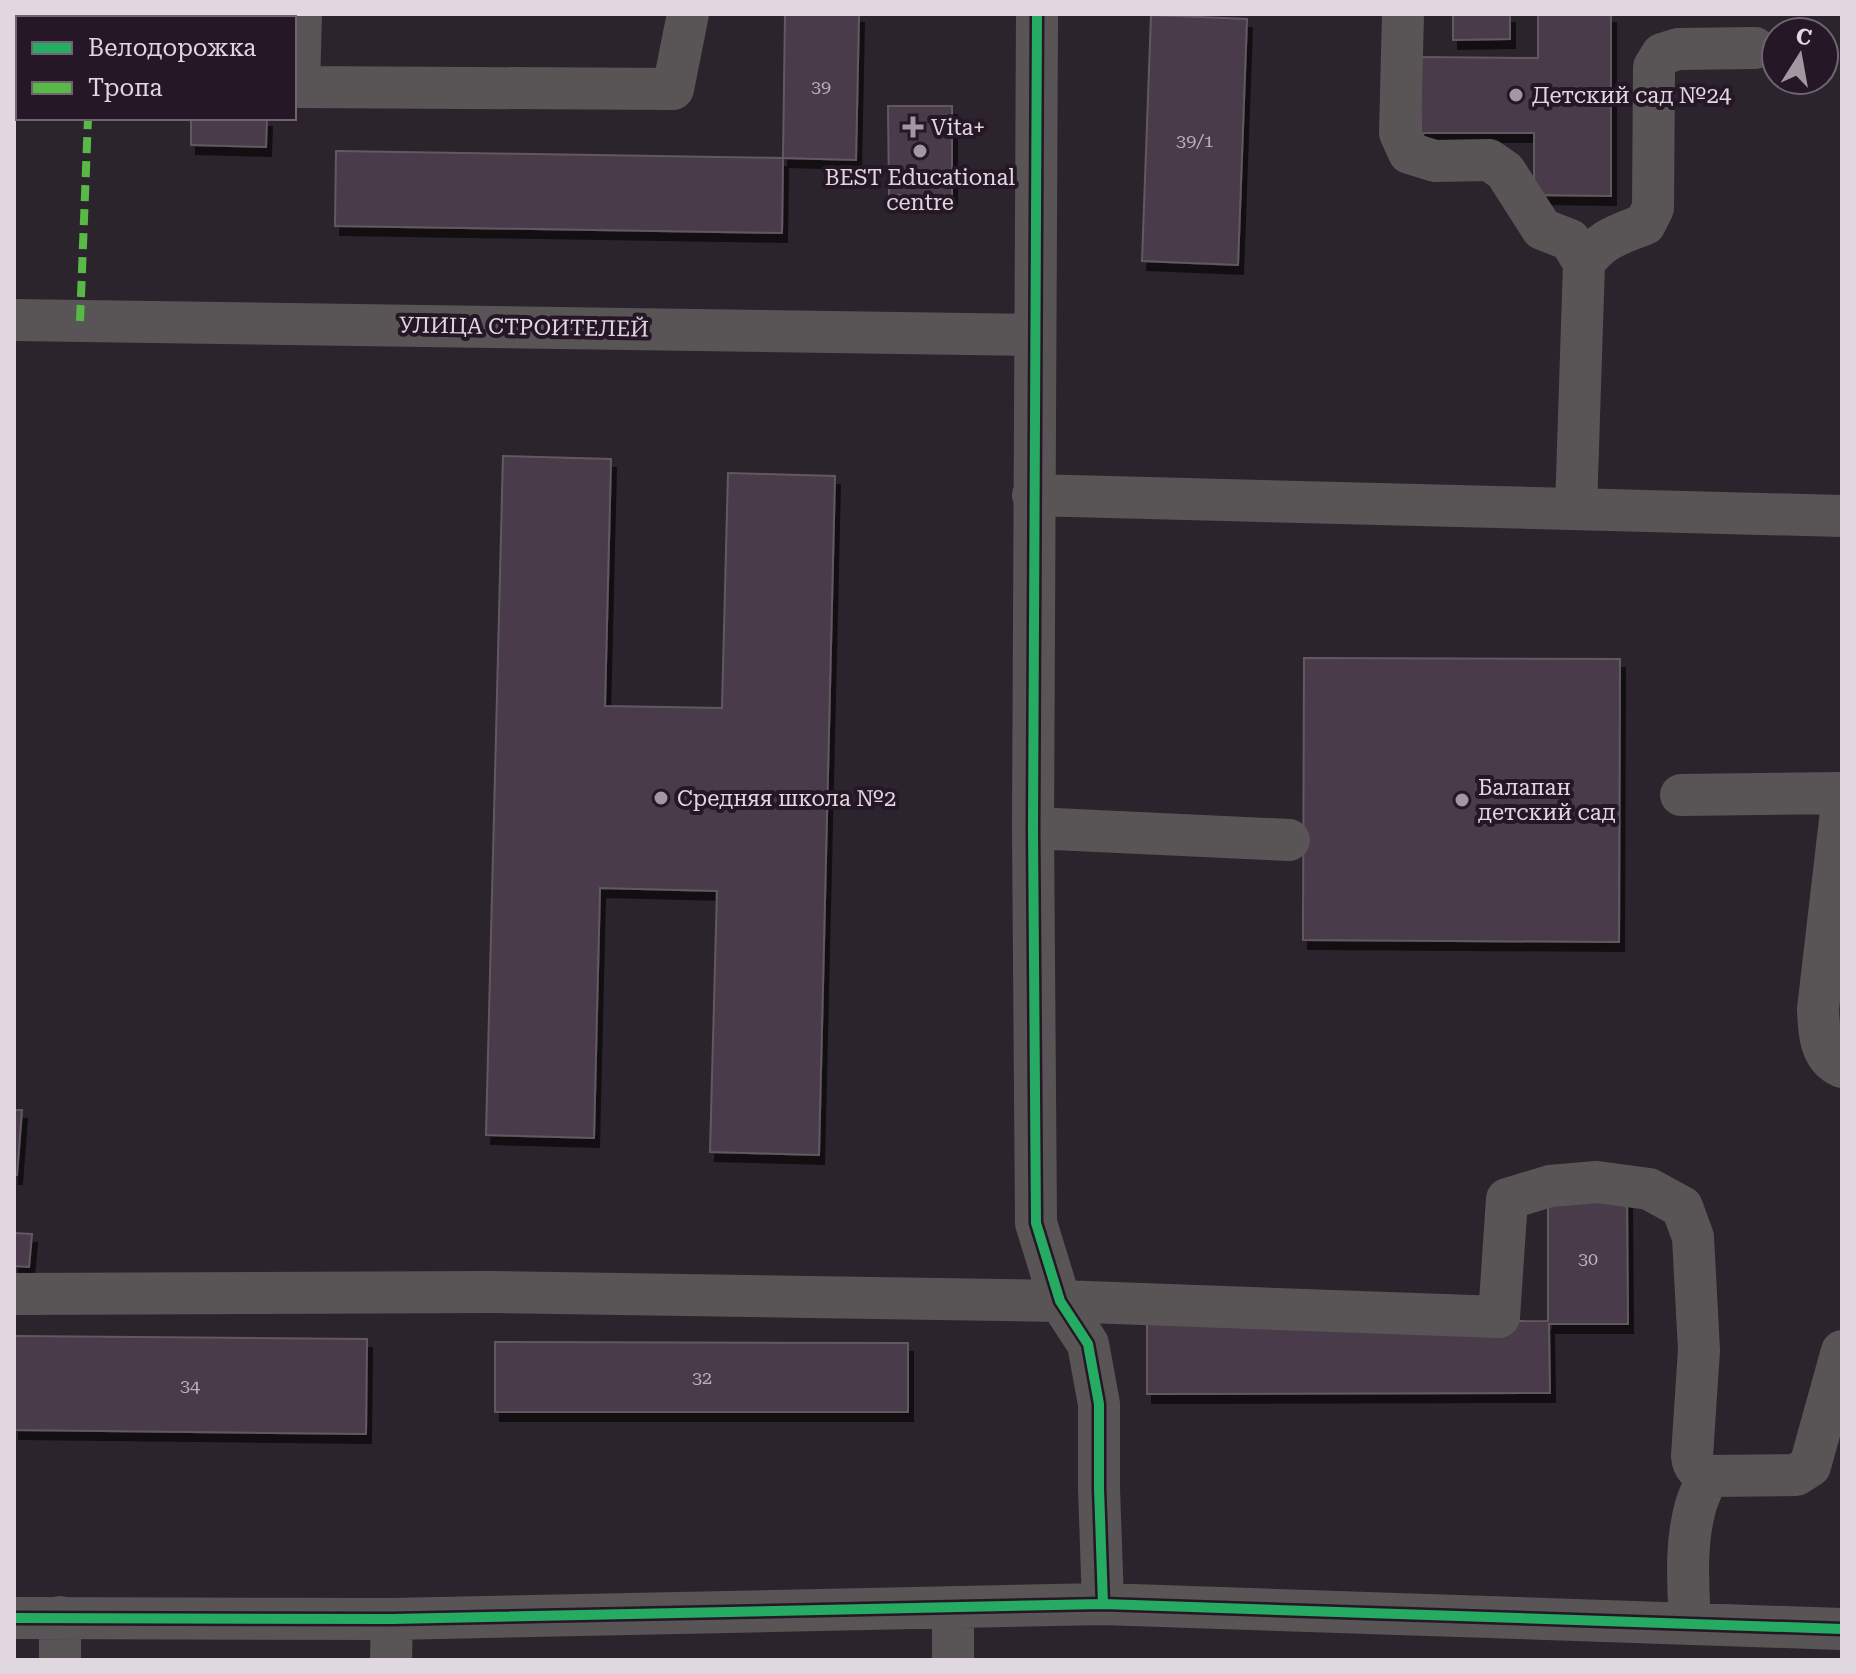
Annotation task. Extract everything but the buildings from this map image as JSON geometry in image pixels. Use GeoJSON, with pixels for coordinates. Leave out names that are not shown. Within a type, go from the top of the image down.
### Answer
{"type":"FeatureCollection","features":[{"type":"Feature","properties":{"kind":"street"},"geometry":{"type":"LineString","coordinates":[[301,14],[299,87],[657,89],[673,89],[688,14]]}},
{"type":"Feature","properties":{"kind":"street"},"geometry":{"type":"LineString","coordinates":[[1037,14],[1033,495],[1036,1223],[1060,1301],[1088,1344],[1099,1404],[1103,1604]]}},
{"type":"Feature","properties":{"kind":"street"},"geometry":{"type":"LineString","coordinates":[[1403,14],[1400,133],[1409,153],[1435,161],[1489,160],[1505,171],[1542,229],[1570,240],[1584,263]]}},
{"type":"Feature","properties":{"kind":"street"},"geometry":{"type":"LineString","coordinates":[[1576,509],[1584,263],[1595,247],[1608,238],[1645,224],[1653,208],[1654,67],[1662,54],[1678,49],[1755,48]]}},
{"type":"Feature","properties":{"kind":"street","name":"УЛИЦА СТРОИТЕЛЕЙ"},"geometry":{"type":"LineString","coordinates":[[14,320],[1035,335]]}},
{"type":"Feature","properties":{"kind":"street"},"geometry":{"type":"LineString","coordinates":[[1033,495],[1842,516]]}},
{"type":"Feature","properties":{"kind":"street"},"geometry":{"type":"LineString","coordinates":[[1681,795],[1842,793]]}},
{"type":"Feature","properties":{"kind":"street"},"geometry":{"type":"LineString","coordinates":[[1842,803],[1818,1009],[1820,1038],[1826,1054],[1842,1067]]}},
{"type":"Feature","properties":{"kind":"street"},"geometry":{"type":"LineString","coordinates":[[1033,828],[1289,840]]}},
{"type":"Feature","properties":{"kind":"street"},"geometry":{"type":"LineString","coordinates":[[14,1294],[491,1292],[1060,1301],[1499,1317],[1507,1199],[1550,1186],[1597,1182],[1649,1189],[1682,1207],[1693,1237],[1699,1350],[1692,1456],[1696,1469],[1708,1476],[1796,1475],[1810,1466],[1842,1351]]}},
{"type":"Feature","properties":{"kind":"street"},"geometry":{"type":"LineString","coordinates":[[1690,1623],[1690,1537],[1696,1504],[1708,1476]]}},
{"type":"Feature","properties":{"kind":"street"},"geometry":{"type":"LineString","coordinates":[[14,1618],[392,1619],[1103,1604],[1842,1629]]}},
{"type":"Feature","properties":{"kind":"street"},"geometry":{"type":"LineString","coordinates":[[953,1608],[953,1660]]}},
{"type":"Feature","properties":{"kind":"street"},"geometry":{"type":"LineString","coordinates":[[60,1617],[60,1660]]}},
{"type":"Feature","properties":{"kind":"street"},"geometry":{"type":"LineString","coordinates":[[391,1660],[392,1619]]}},
{"type":"Feature","properties":{"kind":"marked path"},"geometry":{"type":"LineString","coordinates":[[80,321],[88,120]]}},
{"type":"Feature","properties":{"kind":"cycle path"},"geometry":{"type":"LineString","coordinates":[[1037,14],[1033,828],[1036,1223],[1060,1301],[1088,1344],[1099,1404],[1103,1604]]}},
{"type":"Feature","properties":{"kind":"cycle path"},"geometry":{"type":"LineString","coordinates":[[14,1618],[392,1619],[1103,1604],[1842,1629]]}},
{"type":"Feature","properties":{"kind":"place","name":"Детский сад №24"},"geometry":{"type":"Point","coordinates":[1516,95]}},
{"type":"Feature","properties":{"kind":"place","name":"Vita+"},"geometry":{"type":"Point","coordinates":[913,127]}},
{"type":"Feature","properties":{"kind":"place","name":"BEST Educational centre"},"geometry":{"type":"Point","coordinates":[920,151]}},
{"type":"Feature","properties":{"kind":"place","name":"Средняя школа №2"},"geometry":{"type":"Point","coordinates":[661,798]}},
{"type":"Feature","properties":{"kind":"place","name":"Балапан детский сад"},"geometry":{"type":"Point","coordinates":[1462,800]}}]}
